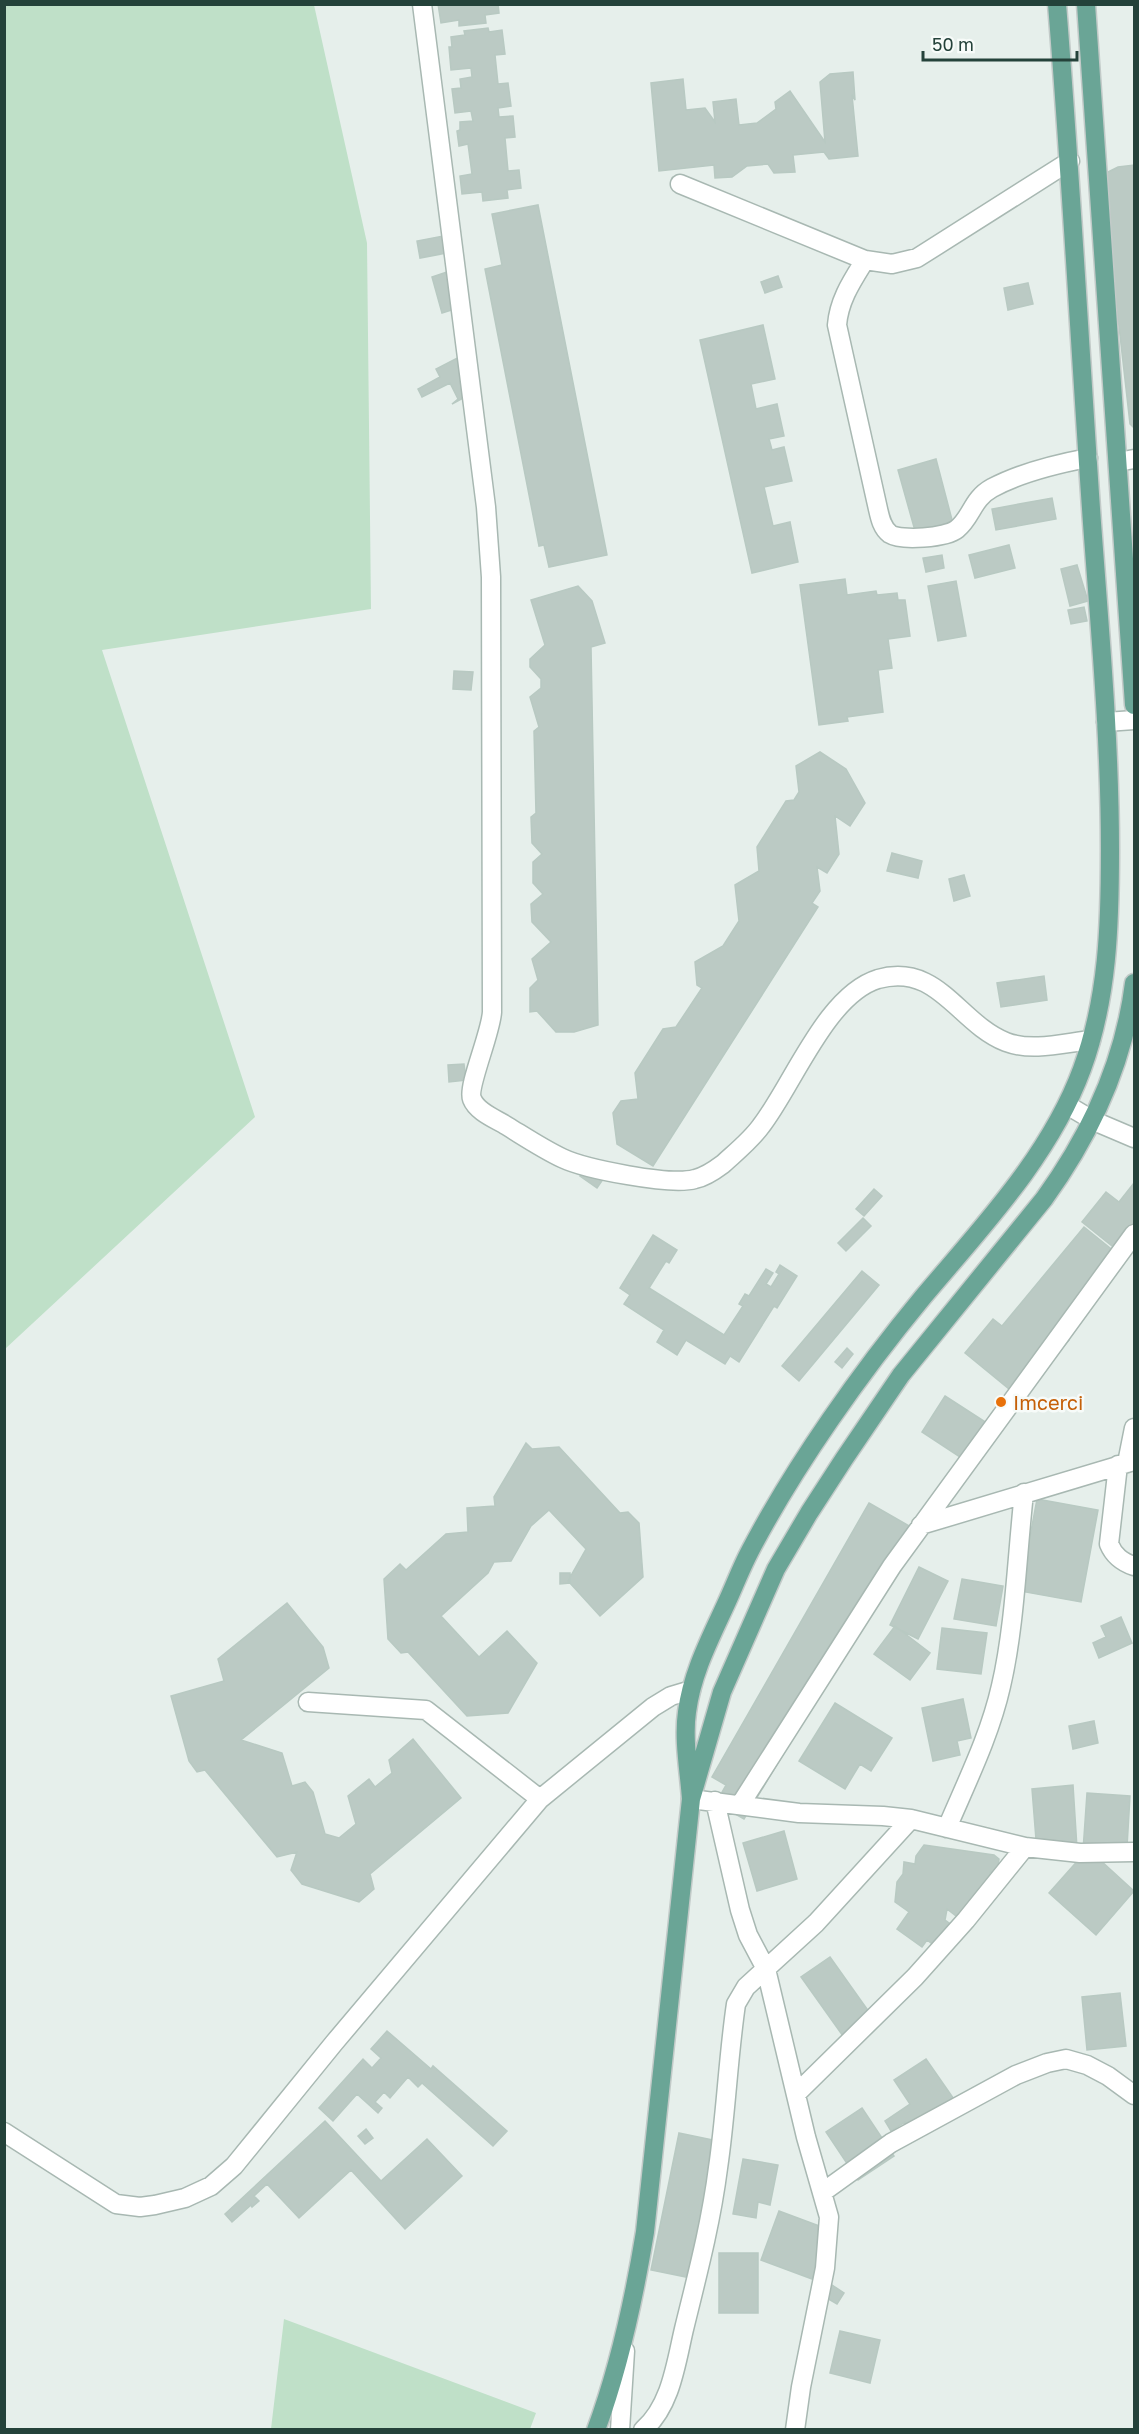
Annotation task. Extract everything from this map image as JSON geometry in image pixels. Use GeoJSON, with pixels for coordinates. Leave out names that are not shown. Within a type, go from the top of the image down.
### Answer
{"type":"FeatureCollection","features":[{"type":"Feature","properties":{"kind":"main road"},"geometry":{"type":"LineString","coordinates":[[691,1798],[686,1718],[691,1690],[704,1652],[749,1553],[788,1487],[876,1356],[996,1211],[1038,1153],[1067,1105],[1082,1070],[1103,988],[1109,926],[1110,823],[1106,722],[1070,161],[1057,4]]}},
{"type":"Feature","properties":{"kind":"main road"},"geometry":{"type":"LineString","coordinates":[[1086,4],[1126,460],[1134,705]]}},
{"type":"Feature","properties":{"kind":"main road"},"geometry":{"type":"LineString","coordinates":[[596,2430],[628,2324],[645,2232],[691,1798],[709,1731],[732,1667],[777,1569],[809,1513],[901,1375],[1027,1222],[1064,1171],[1094,1121],[1110,1083],[1126,1031],[1134,983]]}},
{"type":"Feature","properties":{"kind":"street"},"geometry":{"type":"LineString","coordinates":[[422,4],[486,507],[491,577],[492,1012],[486,1044],[471,1086],[473,1102],[485,1113],[538,1145],[580,1166],[671,1180],[692,1180],[710,1173],[752,1137],[780,1098],[815,1039],[836,1010],[854,992],[873,981],[897,977],[924,980],[991,1035],[1014,1044],[1031,1046],[1091,1040]]}},
{"type":"Feature","properties":{"kind":"street"},"geometry":{"type":"LineString","coordinates":[[680,184],[866,260],[892,264],[917,258],[1070,161]]}},
{"type":"Feature","properties":{"kind":"street"},"geometry":{"type":"LineString","coordinates":[[866,260],[846,291],[838,311],[837,325],[878,509],[886,530],[891,535],[905,538],[952,532],[962,524],[976,501],[994,487],[1054,464],[1089,458]]}},
{"type":"Feature","properties":{"kind":"street"},"geometry":{"type":"LineString","coordinates":[[1106,722],[1134,720]]}},
{"type":"Feature","properties":{"kind":"street"},"geometry":{"type":"LineString","coordinates":[[1067,1105],[1094,1121],[1134,1138]]}},
{"type":"Feature","properties":{"kind":"street"},"geometry":{"type":"LineString","coordinates":[[740,1805],[863,1610],[921,1525],[1134,1234]]}},
{"type":"Feature","properties":{"kind":"street"},"geometry":{"type":"LineString","coordinates":[[1134,1428],[1109,1544],[1120,1560],[1134,1566]]}},
{"type":"Feature","properties":{"kind":"street"},"geometry":{"type":"LineString","coordinates":[[921,1525],[1127,1463]]}},
{"type":"Feature","properties":{"kind":"street"},"geometry":{"type":"LineString","coordinates":[[947,1827],[983,1743],[1001,1686],[1010,1636],[1024,1493]]}},
{"type":"Feature","properties":{"kind":"street"},"geometry":{"type":"LineString","coordinates":[[4,2133],[116,2204],[140,2207],[156,2205],[185,2198],[211,2186],[234,2166],[334,2043],[540,1799],[653,1707],[671,1696],[691,1690]]}},
{"type":"Feature","properties":{"kind":"street"},"geometry":{"type":"LineString","coordinates":[[308,1702],[426,1710],[540,1799]]}},
{"type":"Feature","properties":{"kind":"street"},"geometry":{"type":"LineString","coordinates":[[691,1798],[799,1813],[911,1819],[1025,1847],[1080,1853],[1134,1852]]}},
{"type":"Feature","properties":{"kind":"street"},"geometry":{"type":"LineString","coordinates":[[715,1801],[740,1910],[748,1935],[766,1969],[829,2217],[828,2238],[795,2430]]}},
{"type":"Feature","properties":{"kind":"street"},"geometry":{"type":"LineString","coordinates":[[643,2430],[653,2422],[664,2400],[673,2373],[704,2245],[718,2168],[736,2004],[746,1987],[816,1923],[911,1819]]}},
{"type":"Feature","properties":{"kind":"street"},"geometry":{"type":"LineString","coordinates":[[796,2094],[915,1977],[966,1920],[1025,1847]]}},
{"type":"Feature","properties":{"kind":"street"},"geometry":{"type":"LineString","coordinates":[[823,2192],[891,2143],[1016,2075],[1047,2063],[1066,2059],[1087,2065],[1108,2076],[1134,2095]]}},
{"type":"Feature","properties":{"kind":"street"},"geometry":{"type":"LineString","coordinates":[[620,2430],[628,2324]]}},
{"type":"Feature","properties":{"kind":"green space"},"geometry":{"type":"Polygon","coordinates":[[[5,4],[314,5],[367,243],[371,609],[102,650],[255,1117],[5,1349],[5,4]]]}},
{"type":"Feature","properties":{"kind":"green space"},"geometry":{"type":"Polygon","coordinates":[[[284,2319],[536,2413],[530,2429],[271,2429],[284,2319]]]}},
{"type":"Feature","properties":{"kind":"building"},"geometry":{"type":"Polygon","coordinates":[[[438,4],[498,4],[499,13],[485,15],[486,23],[459,26],[459,20],[441,23],[438,4]]]}},
{"type":"Feature","properties":{"kind":"building"},"geometry":{"type":"Polygon","coordinates":[[[488,28],[489,32],[502,30],[505,54],[495,55],[498,84],[508,83],[511,106],[498,108],[499,117],[513,116],[515,137],[505,138],[508,171],[519,170],[521,188],[507,190],[508,198],[483,201],[482,192],[462,194],[460,176],[472,174],[468,144],[459,146],[457,131],[460,130],[460,122],[473,121],[471,111],[455,113],[452,89],[461,88],[460,79],[472,77],[471,68],[451,70],[449,47],[452,47],[451,37],[465,35],[464,31],[488,28]]]}},
{"type":"Feature","properties":{"kind":"building"},"geometry":{"type":"Polygon","coordinates":[[[853,72],[855,100],[852,95],[858,156],[829,159],[824,152],[793,155],[795,172],[774,173],[768,164],[747,166],[732,177],[715,178],[714,165],[659,171],[651,83],[683,79],[686,110],[705,108],[715,122],[713,102],[736,99],[739,125],[757,123],[776,109],[775,102],[790,91],[825,142],[820,82],[830,74],[853,72]]]}},
{"type":"Feature","properties":{"kind":"building"},"geometry":{"type":"Polygon","coordinates":[[[1134,165],[1134,428],[1130,424],[1102,175],[1118,167],[1134,165]]]}},
{"type":"Feature","properties":{"kind":"building"},"geometry":{"type":"Polygon","coordinates":[[[538,205],[607,555],[549,567],[544,545],[539,546],[485,269],[502,265],[492,214],[538,205]]]}},
{"type":"Feature","properties":{"kind":"building"},"geometry":{"type":"Polygon","coordinates":[[[443,236],[447,253],[420,258],[417,241],[443,236]]]}},
{"type":"Feature","properties":{"kind":"building"},"geometry":{"type":"Polygon","coordinates":[[[450,271],[461,307],[442,313],[432,277],[450,271]]]}},
{"type":"Feature","properties":{"kind":"building"},"geometry":{"type":"Polygon","coordinates":[[[778,276],[782,287],[765,293],[761,282],[778,276]]]}},
{"type":"Feature","properties":{"kind":"building"},"geometry":{"type":"Polygon","coordinates":[[[1028,283],[1033,304],[1008,310],[1004,288],[1028,283]]]}},
{"type":"Feature","properties":{"kind":"building"},"geometry":{"type":"Polygon","coordinates":[[[763,325],[775,379],[751,384],[756,409],[777,404],[784,436],[769,439],[772,450],[784,447],[792,481],[764,487],[773,526],[790,522],[798,562],[752,573],[700,340],[763,325]]]}},
{"type":"Feature","properties":{"kind":"building"},"geometry":{"type":"Polygon","coordinates":[[[469,352],[468,365],[480,389],[452,404],[458,399],[450,383],[422,397],[418,389],[440,377],[436,369],[469,352]]]}},
{"type":"Feature","properties":{"kind":"building"},"geometry":{"type":"Polygon","coordinates":[[[936,459],[956,535],[919,545],[898,470],[936,459]]]}},
{"type":"Feature","properties":{"kind":"building"},"geometry":{"type":"Polygon","coordinates":[[[1052,498],[1056,519],[996,530],[992,509],[1052,498]]]}},
{"type":"Feature","properties":{"kind":"building"},"geometry":{"type":"Polygon","coordinates":[[[1009,545],[1015,568],[975,578],[969,555],[1009,545]]]}},
{"type":"Feature","properties":{"kind":"building"},"geometry":{"type":"Polygon","coordinates":[[[942,555],[944,568],[926,572],[923,558],[942,555]]]}},
{"type":"Feature","properties":{"kind":"building"},"geometry":{"type":"Polygon","coordinates":[[[1077,565],[1088,601],[1070,606],[1061,569],[1077,565]]]}},
{"type":"Feature","properties":{"kind":"building"},"geometry":{"type":"Polygon","coordinates":[[[845,579],[847,595],[876,591],[877,595],[897,593],[898,600],[905,600],[910,636],[888,639],[892,668],[878,670],[883,712],[847,717],[848,721],[819,725],[800,585],[845,579]]]}},
{"type":"Feature","properties":{"kind":"building"},"geometry":{"type":"Polygon","coordinates":[[[956,581],[966,636],[938,641],[928,586],[956,581]]]}},
{"type":"Feature","properties":{"kind":"building"},"geometry":{"type":"Polygon","coordinates":[[[578,586],[592,601],[605,643],[591,647],[598,1025],[574,1032],[556,1032],[537,1011],[530,1012],[530,988],[538,980],[532,959],[551,942],[532,922],[531,904],[543,894],[533,883],[533,862],[542,854],[532,843],[531,817],[536,813],[534,731],[539,727],[530,697],[541,688],[541,679],[530,667],[530,659],[545,645],[531,600],[578,586]]]}},
{"type":"Feature","properties":{"kind":"building"},"geometry":{"type":"Polygon","coordinates":[[[1084,607],[1087,621],[1071,624],[1068,610],[1084,607]]]}},
{"type":"Feature","properties":{"kind":"building"},"geometry":{"type":"Polygon","coordinates":[[[454,671],[473,672],[471,690],[453,689],[454,671]]]}},
{"type":"Feature","properties":{"kind":"building"},"geometry":{"type":"Polygon","coordinates":[[[820,752],[846,769],[865,803],[850,826],[835,816],[839,854],[827,873],[817,867],[820,891],[812,903],[818,907],[653,1166],[617,1144],[613,1113],[621,1101],[638,1099],[635,1073],[663,1029],[676,1027],[702,988],[697,985],[695,962],[723,946],[739,921],[735,885],[759,871],[757,847],[786,801],[794,800],[799,792],[796,766],[820,752]]]}},
{"type":"Feature","properties":{"kind":"building"},"geometry":{"type":"Polygon","coordinates":[[[892,853],[922,861],[918,878],[887,871],[892,853]]]}},
{"type":"Feature","properties":{"kind":"building"},"geometry":{"type":"Polygon","coordinates":[[[964,875],[970,896],[954,901],[949,879],[964,875]]]}},
{"type":"Feature","properties":{"kind":"building"},"geometry":{"type":"Polygon","coordinates":[[[1044,976],[1047,1000],[1001,1007],[997,983],[1044,976]]]}},
{"type":"Feature","properties":{"kind":"building"},"geometry":{"type":"Polygon","coordinates":[[[464,1064],[466,1080],[449,1082],[448,1065],[464,1064]]]}},
{"type":"Feature","properties":{"kind":"building"},"geometry":{"type":"Polygon","coordinates":[[[588,1163],[606,1175],[597,1188],[580,1176],[588,1163]]]}},
{"type":"Feature","properties":{"kind":"building"},"geometry":{"type":"Polygon","coordinates":[[[1134,1183],[1134,1228],[1117,1250],[1082,1222],[1106,1192],[1119,1202],[1134,1183]]]}},
{"type":"Feature","properties":{"kind":"building"},"geometry":{"type":"Polygon","coordinates":[[[874,1189],[882,1196],[864,1216],[856,1209],[874,1189]]]}},
{"type":"Feature","properties":{"kind":"building"},"geometry":{"type":"Polygon","coordinates":[[[863,1218],[871,1226],[846,1251],[838,1243],[863,1218]]]}},
{"type":"Feature","properties":{"kind":"building"},"geometry":{"type":"Polygon","coordinates":[[[1084,1227],[1125,1260],[1064,1335],[1069,1340],[1043,1371],[1014,1393],[965,1353],[993,1319],[1002,1326],[1084,1227]]]}},
{"type":"Feature","properties":{"kind":"building"},"geometry":{"type":"Polygon","coordinates":[[[653,1235],[677,1250],[669,1263],[666,1261],[649,1288],[724,1335],[743,1306],[739,1304],[745,1294],[749,1296],[766,1269],[773,1273],[766,1284],[771,1287],[779,1274],[776,1272],[780,1265],[797,1276],[777,1308],[774,1306],[739,1362],[730,1356],[725,1364],[686,1340],[677,1355],[657,1342],[664,1330],[624,1304],[630,1295],[620,1288],[653,1235]]]}},
{"type":"Feature","properties":{"kind":"building"},"geometry":{"type":"Polygon","coordinates":[[[862,1271],[879,1285],[799,1381],[782,1366],[862,1271]]]}},
{"type":"Feature","properties":{"kind":"building"},"geometry":{"type":"Polygon","coordinates":[[[847,1348],[853,1354],[842,1368],[835,1362],[847,1348]]]}},
{"type":"Feature","properties":{"kind":"building"},"geometry":{"type":"Polygon","coordinates":[[[945,1396],[990,1425],[966,1461],[922,1432],[945,1396]]]}},
{"type":"Feature","properties":{"kind":"building"},"geometry":{"type":"Polygon","coordinates":[[[526,1443],[532,1449],[559,1447],[620,1513],[628,1512],[639,1523],[643,1577],[600,1616],[568,1581],[586,1549],[549,1510],[531,1526],[511,1561],[494,1562],[488,1573],[441,1616],[479,1657],[507,1631],[537,1663],[508,1713],[467,1716],[408,1652],[401,1653],[388,1639],[384,1579],[400,1564],[406,1570],[446,1534],[468,1532],[467,1508],[495,1506],[494,1497],[526,1443]]]}},
{"type":"Feature","properties":{"kind":"building"},"geometry":{"type":"Polygon","coordinates":[[[1037,1499],[1098,1510],[1081,1602],[1020,1591],[1037,1499]]]}},
{"type":"Feature","properties":{"kind":"building"},"geometry":{"type":"Polygon","coordinates":[[[869,1503],[918,1531],[744,1819],[716,1803],[726,1785],[712,1777],[869,1503]]]}},
{"type":"Feature","properties":{"kind":"building"},"geometry":{"type":"Polygon","coordinates":[[[919,1567],[948,1581],[918,1639],[890,1625],[919,1567]]]}},
{"type":"Feature","properties":{"kind":"building"},"geometry":{"type":"Polygon","coordinates":[[[560,1573],[570,1573],[570,1583],[560,1584],[560,1573]]]}},
{"type":"Feature","properties":{"kind":"building"},"geometry":{"type":"Polygon","coordinates":[[[962,1579],[1003,1586],[996,1626],[954,1619],[962,1579]]]}},
{"type":"Feature","properties":{"kind":"building"},"geometry":{"type":"Polygon","coordinates":[[[287,1603],[323,1647],[329,1668],[241,1740],[282,1753],[292,1786],[305,1782],[313,1792],[325,1834],[339,1838],[356,1824],[348,1796],[369,1779],[375,1787],[392,1773],[389,1760],[413,1739],[461,1798],[370,1874],[374,1889],[359,1902],[302,1884],[291,1870],[297,1852],[277,1857],[205,1770],[197,1772],[189,1761],[171,1696],[224,1681],[218,1659],[287,1603]]]}},
{"type":"Feature","properties":{"kind":"building"},"geometry":{"type":"Polygon","coordinates":[[[1121,1617],[1132,1643],[1099,1658],[1093,1643],[1106,1637],[1101,1626],[1121,1617]]]}},
{"type":"Feature","properties":{"kind":"building"},"geometry":{"type":"Polygon","coordinates":[[[895,1626],[930,1653],[910,1680],[874,1654],[895,1626]]]}},
{"type":"Feature","properties":{"kind":"building"},"geometry":{"type":"Polygon","coordinates":[[[942,1628],[987,1633],[981,1674],[937,1669],[942,1628]]]}},
{"type":"Feature","properties":{"kind":"building"},"geometry":{"type":"Polygon","coordinates":[[[963,1699],[971,1738],[957,1741],[960,1755],[933,1761],[922,1708],[963,1699]]]}},
{"type":"Feature","properties":{"kind":"building"},"geometry":{"type":"Polygon","coordinates":[[[835,1703],[892,1738],[871,1771],[860,1764],[845,1789],[799,1761],[835,1703]]]}},
{"type":"Feature","properties":{"kind":"building"},"geometry":{"type":"Polygon","coordinates":[[[1094,1721],[1098,1743],[1073,1749],[1069,1726],[1094,1721]]]}},
{"type":"Feature","properties":{"kind":"building"},"geometry":{"type":"Polygon","coordinates":[[[1073,1785],[1077,1848],[1037,1852],[1032,1789],[1073,1785]]]}},
{"type":"Feature","properties":{"kind":"building"},"geometry":{"type":"Polygon","coordinates":[[[1087,1793],[1130,1796],[1127,1847],[1083,1851],[1087,1793]]]}},
{"type":"Feature","properties":{"kind":"building"},"geometry":{"type":"Polygon","coordinates":[[[784,1831],[797,1879],[757,1891],[743,1843],[784,1831]]]}},
{"type":"Feature","properties":{"kind":"building"},"geometry":{"type":"Polygon","coordinates":[[[924,1845],[994,1855],[999,1859],[997,1873],[990,1872],[988,1891],[965,1923],[947,1909],[945,1920],[956,1928],[940,1950],[927,1940],[922,1947],[897,1929],[909,1912],[895,1902],[897,1882],[903,1874],[904,1862],[915,1864],[916,1856],[924,1845]]]}},
{"type":"Feature","properties":{"kind":"building"},"geometry":{"type":"Polygon","coordinates":[[[1088,1849],[1134,1891],[1096,1935],[1049,1893],[1088,1849]]]}},
{"type":"Feature","properties":{"kind":"building"},"geometry":{"type":"Polygon","coordinates":[[[830,1957],[872,2016],[843,2036],[801,1977],[830,1957]]]}},
{"type":"Feature","properties":{"kind":"building"},"geometry":{"type":"Polygon","coordinates":[[[1120,1993],[1126,2046],[1087,2050],[1082,1997],[1120,1993]]]}},
{"type":"Feature","properties":{"kind":"building"},"geometry":{"type":"Polygon","coordinates":[[[387,2031],[431,2069],[433,2066],[507,2131],[493,2146],[422,2083],[418,2087],[408,2077],[390,2098],[384,2092],[375,2102],[382,2108],[378,2113],[357,2094],[333,2121],[319,2108],[363,2059],[372,2068],[381,2058],[371,2049],[387,2031]]]}},
{"type":"Feature","properties":{"kind":"building"},"geometry":{"type":"Polygon","coordinates":[[[926,2059],[958,2105],[909,2128],[905,2122],[891,2131],[885,2121],[910,2104],[894,2080],[926,2059]]]}},
{"type":"Feature","properties":{"kind":"building"},"geometry":{"type":"Polygon","coordinates":[[[862,2108],[894,2156],[858,2180],[826,2132],[862,2108]]]}},
{"type":"Feature","properties":{"kind":"building"},"geometry":{"type":"Polygon","coordinates":[[[325,2121],[381,2181],[427,2139],[462,2176],[405,2229],[351,2170],[299,2218],[267,2184],[254,2196],[259,2201],[232,2222],[225,2214],[325,2121]]]}},
{"type":"Feature","properties":{"kind":"building"},"geometry":{"type":"Polygon","coordinates":[[[366,2129],[373,2138],[365,2144],[358,2136],[366,2129]]]}},
{"type":"Feature","properties":{"kind":"building"},"geometry":{"type":"Polygon","coordinates":[[[679,2133],[718,2141],[691,2278],[651,2270],[679,2133]]]}},
{"type":"Feature","properties":{"kind":"building"},"geometry":{"type":"Polygon","coordinates":[[[743,2159],[778,2165],[770,2205],[758,2202],[756,2218],[733,2214],[743,2159]]]}},
{"type":"Feature","properties":{"kind":"building"},"geometry":{"type":"Polygon","coordinates":[[[779,2211],[830,2230],[812,2279],[761,2260],[779,2211]]]}},
{"type":"Feature","properties":{"kind":"building"},"geometry":{"type":"Polygon","coordinates":[[[719,2253],[758,2253],[758,2313],[719,2313],[719,2253]]]}},
{"type":"Feature","properties":{"kind":"building"},"geometry":{"type":"Polygon","coordinates":[[[826,2281],[844,2293],[837,2304],[818,2293],[826,2281]]]}},
{"type":"Feature","properties":{"kind":"building"},"geometry":{"type":"Polygon","coordinates":[[[840,2331],[880,2340],[870,2383],[830,2373],[840,2331]]]}},
{"type":"Feature","properties":{"kind":"place","name":"Imcerci"},"geometry":{"type":"Point","coordinates":[1001,1402]}}]}
